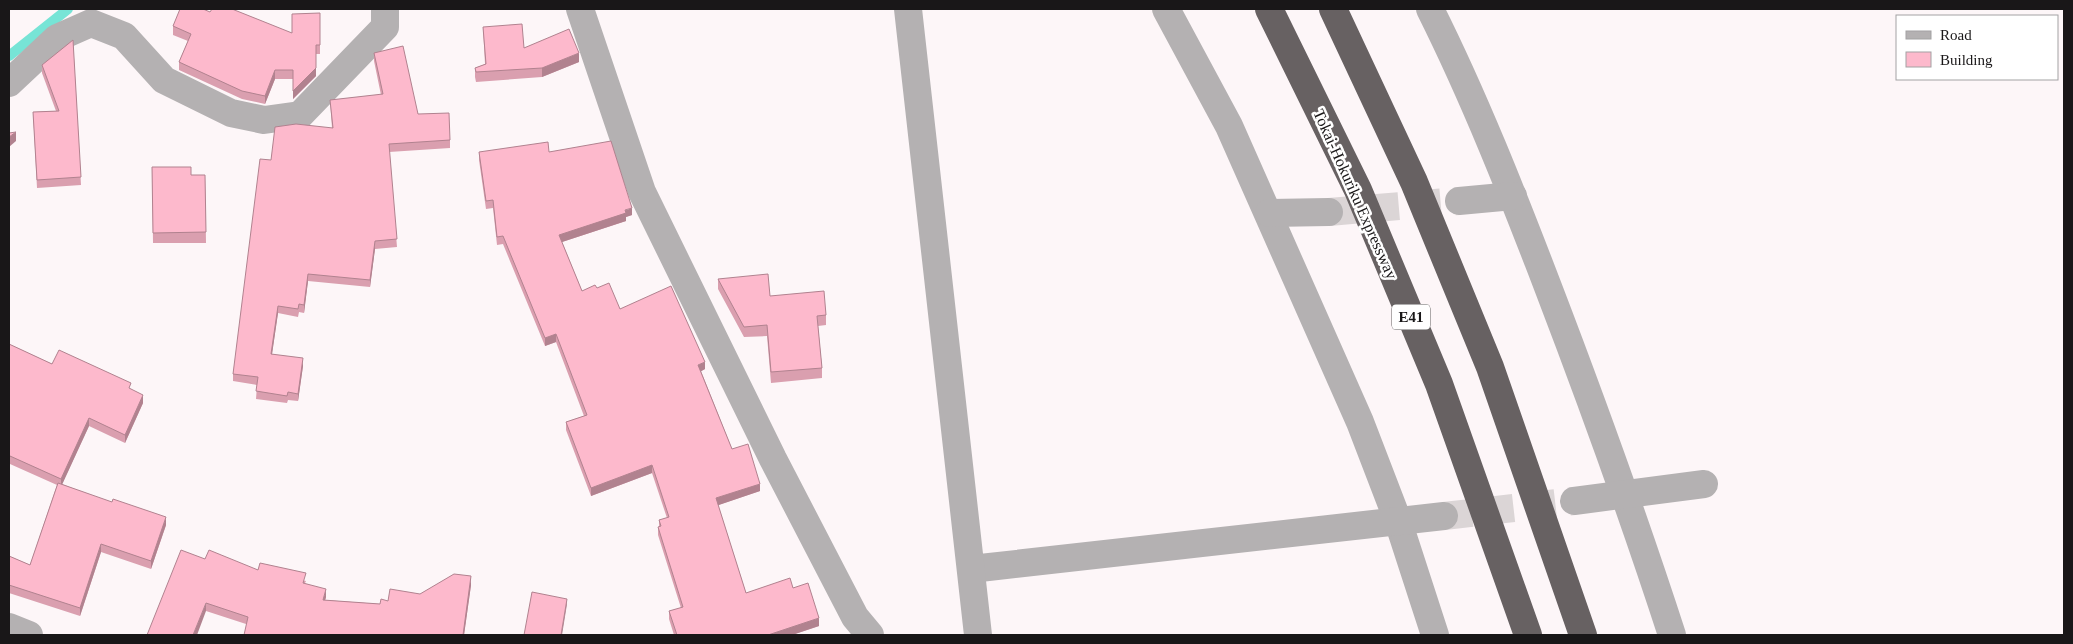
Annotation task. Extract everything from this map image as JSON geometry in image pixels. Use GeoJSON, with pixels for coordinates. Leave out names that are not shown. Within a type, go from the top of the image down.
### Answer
{"type":"FeatureCollection","features":[{"type":"Feature","properties":{"kind":"highway","name":"Tokai-Hokuriku Expressway"},"geometry":{"type":"LineString","coordinates":[[1269,9],[1358,190],[1439,384],[1528,635]]}},
{"type":"Feature","properties":{"kind":"highway"},"geometry":{"type":"LineString","coordinates":[[1333,9],[1414,182],[1490,367],[1570,592],[1582,635]]}},
{"type":"Feature","properties":{"kind":"street"},"geometry":{"type":"LineString","coordinates":[[9,83],[58,38],[91,23],[124,36],[164,80],[231,113],[264,120],[300,115],[385,27],[385,9]]}},
{"type":"Feature","properties":{"kind":"street"},"geometry":{"type":"LineString","coordinates":[[580,9],[642,192],[773,459],[855,617],[870,635]]}},
{"type":"Feature","properties":{"kind":"street"},"geometry":{"type":"LineString","coordinates":[[908,9],[978,635]]}},
{"type":"Feature","properties":{"kind":"street"},"geometry":{"type":"LineString","coordinates":[[1166,9],[1229,126],[1360,422],[1398,521],[1435,635]]}},
{"type":"Feature","properties":{"kind":"street"},"geometry":{"type":"LineString","coordinates":[[1430,9],[1461,71],[1513,196],[1626,494],[1672,635]]}},
{"type":"Feature","properties":{"kind":"street"},"geometry":{"type":"LineString","coordinates":[[1459,201],[1513,196]]}},
{"type":"Feature","properties":{"kind":"street"},"geometry":{"type":"LineString","coordinates":[[1269,213],[1329,212]]}},
{"type":"Feature","properties":{"kind":"street"},"geometry":{"type":"LineString","coordinates":[[1574,501],[1704,484]]}},
{"type":"Feature","properties":{"kind":"street"},"geometry":{"type":"LineString","coordinates":[[971,569],[1444,516]]}},
{"type":"Feature","properties":{"kind":"street"},"geometry":{"type":"LineString","coordinates":[[9,626],[29,635]]}},
{"type":"Feature","properties":{"kind":"building"},"geometry":{"type":"Polygon","coordinates":[[[180,9],[203,9],[210,12],[212,9],[232,9],[292,33],[292,14],[320,13],[320,45],[316,45],[316,68],[293,91],[293,70],[275,70],[265,96],[242,91],[179,62],[191,34],[173,26],[180,9]]]}},
{"type":"Feature","properties":{"kind":"building"},"geometry":{"type":"Polygon","coordinates":[[[522,24],[524,48],[569,29],[579,53],[542,68],[476,72],[475,68],[486,64],[483,27],[522,24]]]}},
{"type":"Feature","properties":{"kind":"building"},"geometry":{"type":"Polygon","coordinates":[[[73,40],[81,177],[37,180],[33,112],[59,111],[42,65],[73,40]]]}},
{"type":"Feature","properties":{"kind":"building"},"geometry":{"type":"Polygon","coordinates":[[[403,46],[418,114],[449,113],[450,140],[389,144],[397,239],[375,241],[370,280],[308,274],[304,305],[299,304],[298,309],[278,306],[271,354],[303,358],[298,394],[288,392],[287,396],[256,391],[258,377],[233,374],[260,159],[271,160],[275,127],[296,124],[333,128],[330,100],[383,94],[374,53],[403,46]]]}},
{"type":"Feature","properties":{"kind":"building"},"geometry":{"type":"Polygon","coordinates":[[[611,141],[632,208],[625,210],[626,213],[559,235],[582,291],[595,285],[597,288],[609,283],[620,309],[671,286],[705,362],[698,365],[732,449],[748,444],[760,484],[716,498],[746,593],[790,578],[793,588],[808,583],[819,618],[768,635],[677,635],[669,611],[683,607],[658,527],[661,526],[659,520],[669,517],[652,465],[591,488],[566,422],[587,415],[556,334],[545,338],[503,236],[497,237],[493,200],[486,201],[479,152],[548,142],[549,152],[611,141]]]}},
{"type":"Feature","properties":{"kind":"building"},"geometry":{"type":"Polygon","coordinates":[[[152,167],[191,167],[191,175],[205,175],[206,232],[153,233],[152,167]]]}},
{"type":"Feature","properties":{"kind":"building"},"geometry":{"type":"Polygon","coordinates":[[[768,274],[770,296],[824,291],[826,315],[817,316],[822,368],[771,372],[767,325],[744,327],[718,279],[768,274]]]}},
{"type":"Feature","properties":{"kind":"building"},"geometry":{"type":"Polygon","coordinates":[[[9,344],[52,364],[59,350],[131,383],[129,388],[143,395],[125,435],[89,418],[61,479],[10,456],[9,459],[9,344]]]}},
{"type":"Feature","properties":{"kind":"building"},"geometry":{"type":"Polygon","coordinates":[[[58,483],[112,502],[113,499],[166,517],[151,561],[101,544],[80,608],[9,585],[9,556],[30,565],[58,483]]]}},
{"type":"Feature","properties":{"kind":"building"},"geometry":{"type":"Polygon","coordinates":[[[181,550],[205,559],[209,550],[258,570],[260,563],[306,573],[303,583],[326,589],[323,600],[380,604],[381,599],[388,601],[390,589],[420,594],[454,574],[471,576],[463,635],[244,635],[248,617],[206,603],[193,635],[147,635],[181,550]]]}},
{"type":"Feature","properties":{"kind":"building"},"geometry":{"type":"Polygon","coordinates":[[[532,592],[567,599],[561,635],[524,635],[532,592]]]}},
{"type":"Feature","properties":{"kind":"waterway"},"geometry":{"type":"LineString","coordinates":[[9,56],[68,9]]}},
{"type":"Feature","properties":{"kind":"tunnel"},"geometry":{"type":"LineString","coordinates":[[1329,212],[1459,201]]}},
{"type":"Feature","properties":{"kind":"tunnel"},"geometry":{"type":"LineString","coordinates":[[1444,516],[1574,501]]}}]}
